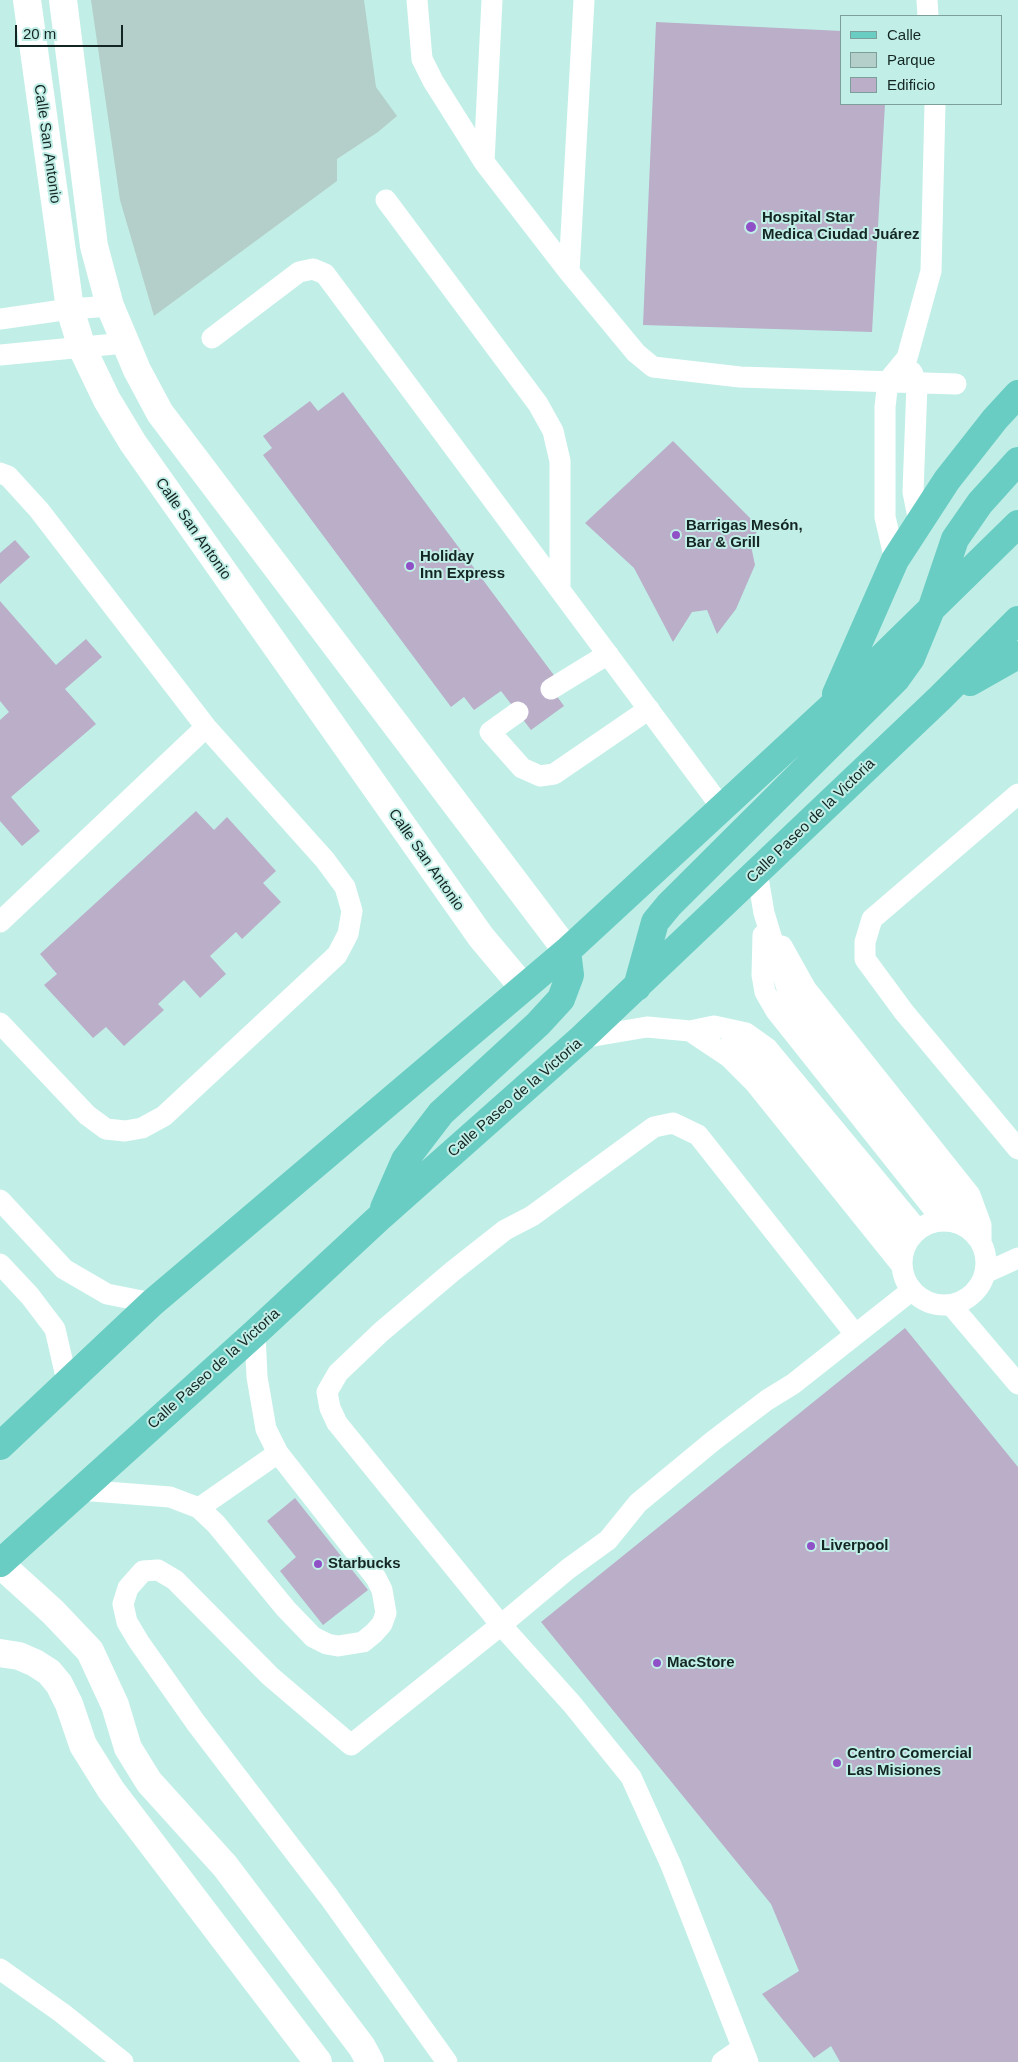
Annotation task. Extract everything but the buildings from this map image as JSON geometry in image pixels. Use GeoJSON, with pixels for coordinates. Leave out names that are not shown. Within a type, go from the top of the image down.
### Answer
{"type":"FeatureCollection","features":[{"type":"Feature","properties":{"kind":"main road"},"geometry":{"type":"LineString","coordinates":[[830,708],[895,560],[947,480],[995,418],[1018,394]]}},
{"type":"Feature","properties":{"kind":"main road"},"geometry":{"type":"LineString","coordinates":[[637,987],[655,922],[676,898],[896,679],[910,658],[932,607],[956,539],[980,502],[1018,461]]}},
{"type":"Feature","properties":{"kind":"main road"},"geometry":{"type":"LineString","coordinates":[[0,1446],[67,1381],[152,1304],[567,951],[830,708],[1018,524]]}},
{"type":"Feature","properties":{"kind":"main road","name":"Calle Paseo de la Victoria"},"geometry":{"type":"LineString","coordinates":[[0,1563],[255,1333],[380,1217],[582,1038],[940,698],[1018,620]]}},
{"type":"Feature","properties":{"kind":"main road"},"geometry":{"type":"LineString","coordinates":[[940,698],[1018,655]]}},
{"type":"Feature","properties":{"kind":"main road"},"geometry":{"type":"LineString","coordinates":[[380,1217],[405,1160],[441,1113],[538,1024],[561,999],[570,975],[567,951]]}},
{"type":"Feature","properties":{"kind":"street","name":"Calle San Antonio"},"geometry":{"type":"LineString","coordinates":[[27,0],[70,309],[82,348],[106,400],[138,451],[481,937],[523,987]]}},
{"type":"Feature","properties":{"kind":"street"},"geometry":{"type":"LineString","coordinates":[[63,0],[94,246],[110,306],[125,343],[160,413],[567,951]]}},
{"type":"Feature","properties":{"kind":"street"},"geometry":{"type":"LineString","coordinates":[[0,1563],[53,1612],[90,1651],[115,1705],[128,1748],[149,1782],[224,1866],[362,2047],[370,2062]]}},
{"type":"Feature","properties":{"kind":"street"},"geometry":{"type":"LineString","coordinates":[[0,1653],[19,1656],[35,1663],[49,1672],[59,1684],[69,1704],[83,1745],[111,1790],[318,2062]]}},
{"type":"Feature","properties":{"kind":"lane"},"geometry":{"type":"LineString","coordinates":[[417,0],[422,59],[433,81],[484,162],[569,272],[636,353],[652,367],[740,377],[956,384]]}},
{"type":"Feature","properties":{"kind":"lane"},"geometry":{"type":"LineString","coordinates":[[484,162],[492,0]]}},
{"type":"Feature","properties":{"kind":"lane"},"geometry":{"type":"LineString","coordinates":[[569,272],[584,0]]}},
{"type":"Feature","properties":{"kind":"lane"},"geometry":{"type":"LineString","coordinates":[[926,0],[928,15]]}},
{"type":"Feature","properties":{"kind":"lane"},"geometry":{"type":"LineString","coordinates":[[895,560],[885,516],[884,432],[888,381],[907,358],[931,271],[934,105]]}},
{"type":"Feature","properties":{"kind":"lane"},"geometry":{"type":"LineString","coordinates":[[386,200],[538,404],[553,430],[560,461],[560,589]]}},
{"type":"Feature","properties":{"kind":"lane"},"geometry":{"type":"LineString","coordinates":[[212,338],[299,272],[313,269],[326,274],[722,808]]}},
{"type":"Feature","properties":{"kind":"lane"},"geometry":{"type":"LineString","coordinates":[[0,319],[70,309],[110,306]]}},
{"type":"Feature","properties":{"kind":"lane"},"geometry":{"type":"LineString","coordinates":[[0,355],[125,343]]}},
{"type":"Feature","properties":{"kind":"lane"},"geometry":{"type":"LineString","coordinates":[[907,358],[917,384],[913,492],[919,522]]}},
{"type":"Feature","properties":{"kind":"lane"},"geometry":{"type":"LineString","coordinates":[[0,472],[8,476],[39,510],[206,728],[325,860],[345,887],[352,911],[348,934],[337,955],[164,1116],[142,1128],[125,1131],[106,1129],[87,1115],[0,1023]]}},
{"type":"Feature","properties":{"kind":"lane"},"geometry":{"type":"LineString","coordinates":[[552,689],[608,654]]}},
{"type":"Feature","properties":{"kind":"lane"},"geometry":{"type":"LineString","coordinates":[[518,712],[490,732],[522,768],[540,776],[554,774],[649,709]]}},
{"type":"Feature","properties":{"kind":"lane"},"geometry":{"type":"LineString","coordinates":[[0,922],[206,728]]}},
{"type":"Feature","properties":{"kind":"lane"},"geometry":{"type":"LineString","coordinates":[[1018,794],[886,905],[872,919],[865,942],[865,959],[962,1084],[1018,1149]]}},
{"type":"Feature","properties":{"kind":"lane"},"geometry":{"type":"LineString","coordinates":[[757,872],[764,913],[789,995],[947,1193],[953,1222]]}},
{"type":"Feature","properties":{"kind":"lane"},"geometry":{"type":"LineString","coordinates":[[690,1031],[729,1058],[754,1082],[902,1266],[905,1279],[912,1290],[929,1302],[951,1304],[966,1299],[978,1288],[985,1273],[986,1260],[981,1242],[981,1225],[970,1195],[806,988],[764,913]]}},
{"type":"Feature","properties":{"kind":"lane"},"geometry":{"type":"LineString","coordinates":[[582,1038],[647,1027],[690,1031],[714,1026],[746,1033],[767,1048],[912,1237]]}},
{"type":"Feature","properties":{"kind":"lane"},"geometry":{"type":"LineString","coordinates":[[722,2062],[745,2055],[671,1865],[631,1776],[572,1704],[501,1625],[337,1423],[330,1408],[327,1392],[338,1373],[374,1338],[505,1230],[532,1216],[654,1127],[673,1123],[698,1135],[855,1334]]}},
{"type":"Feature","properties":{"kind":"lane"},"geometry":{"type":"LineString","coordinates":[[0,1200],[64,1269],[107,1294],[152,1304]]}},
{"type":"Feature","properties":{"kind":"lane"},"geometry":{"type":"LineString","coordinates":[[902,1266],[912,1237],[929,1223],[953,1222],[974,1233],[981,1242]]}},
{"type":"Feature","properties":{"kind":"lane"},"geometry":{"type":"LineString","coordinates":[[985,1273],[1018,1258]]}},
{"type":"Feature","properties":{"kind":"lane"},"geometry":{"type":"LineString","coordinates":[[0,1264],[30,1296],[55,1329],[67,1381]]}},
{"type":"Feature","properties":{"kind":"lane"},"geometry":{"type":"LineString","coordinates":[[446,2062],[329,1896],[196,1723],[127,1622],[123,1604],[128,1588],[142,1571],[158,1570],[175,1580],[270,1676],[351,1746],[568,1569],[608,1540],[638,1502],[713,1441],[767,1400],[793,1384],[912,1290]]}},
{"type":"Feature","properties":{"kind":"lane"},"geometry":{"type":"LineString","coordinates":[[951,1304],[1018,1384]]}},
{"type":"Feature","properties":{"kind":"lane"},"geometry":{"type":"LineString","coordinates":[[80,1490],[170,1497],[199,1508],[216,1524],[286,1609],[313,1637],[326,1644],[338,1646],[363,1642],[382,1624],[386,1613],[382,1590],[376,1578],[278,1453],[266,1430],[257,1377],[255,1333]]}},
{"type":"Feature","properties":{"kind":"lane"},"geometry":{"type":"LineString","coordinates":[[199,1508],[278,1453]]}},
{"type":"Feature","properties":{"kind":"lane"},"geometry":{"type":"LineString","coordinates":[[0,1969],[62,2013],[123,2062]]}},
{"type":"Feature","properties":{"kind":"green space"},"geometry":{"type":"Polygon","coordinates":[[[91,0],[364,0],[376,87],[397,116],[378,132],[337,159],[337,181],[154,316],[120,200],[91,0]]]}},
{"type":"Feature","properties":{"kind":"place","name":"Hospital Star Medica Ciudad Juárez"},"geometry":{"type":"Point","coordinates":[751,227]}},
{"type":"Feature","properties":{"kind":"place","name":"Barrigas Mesón, Bar & Grill"},"geometry":{"type":"Point","coordinates":[676,535]}},
{"type":"Feature","properties":{"kind":"place","name":"Holiday Inn Express"},"geometry":{"type":"Point","coordinates":[410,566]}},
{"type":"Feature","properties":{"kind":"place","name":"Liverpool"},"geometry":{"type":"Point","coordinates":[811,1546]}},
{"type":"Feature","properties":{"kind":"place","name":"Starbucks"},"geometry":{"type":"Point","coordinates":[318,1564]}},
{"type":"Feature","properties":{"kind":"place","name":"MacStore"},"geometry":{"type":"Point","coordinates":[657,1663]}},
{"type":"Feature","properties":{"kind":"place","name":"Centro Comercial Las Misiones"},"geometry":{"type":"Point","coordinates":[837,1763]}}]}
